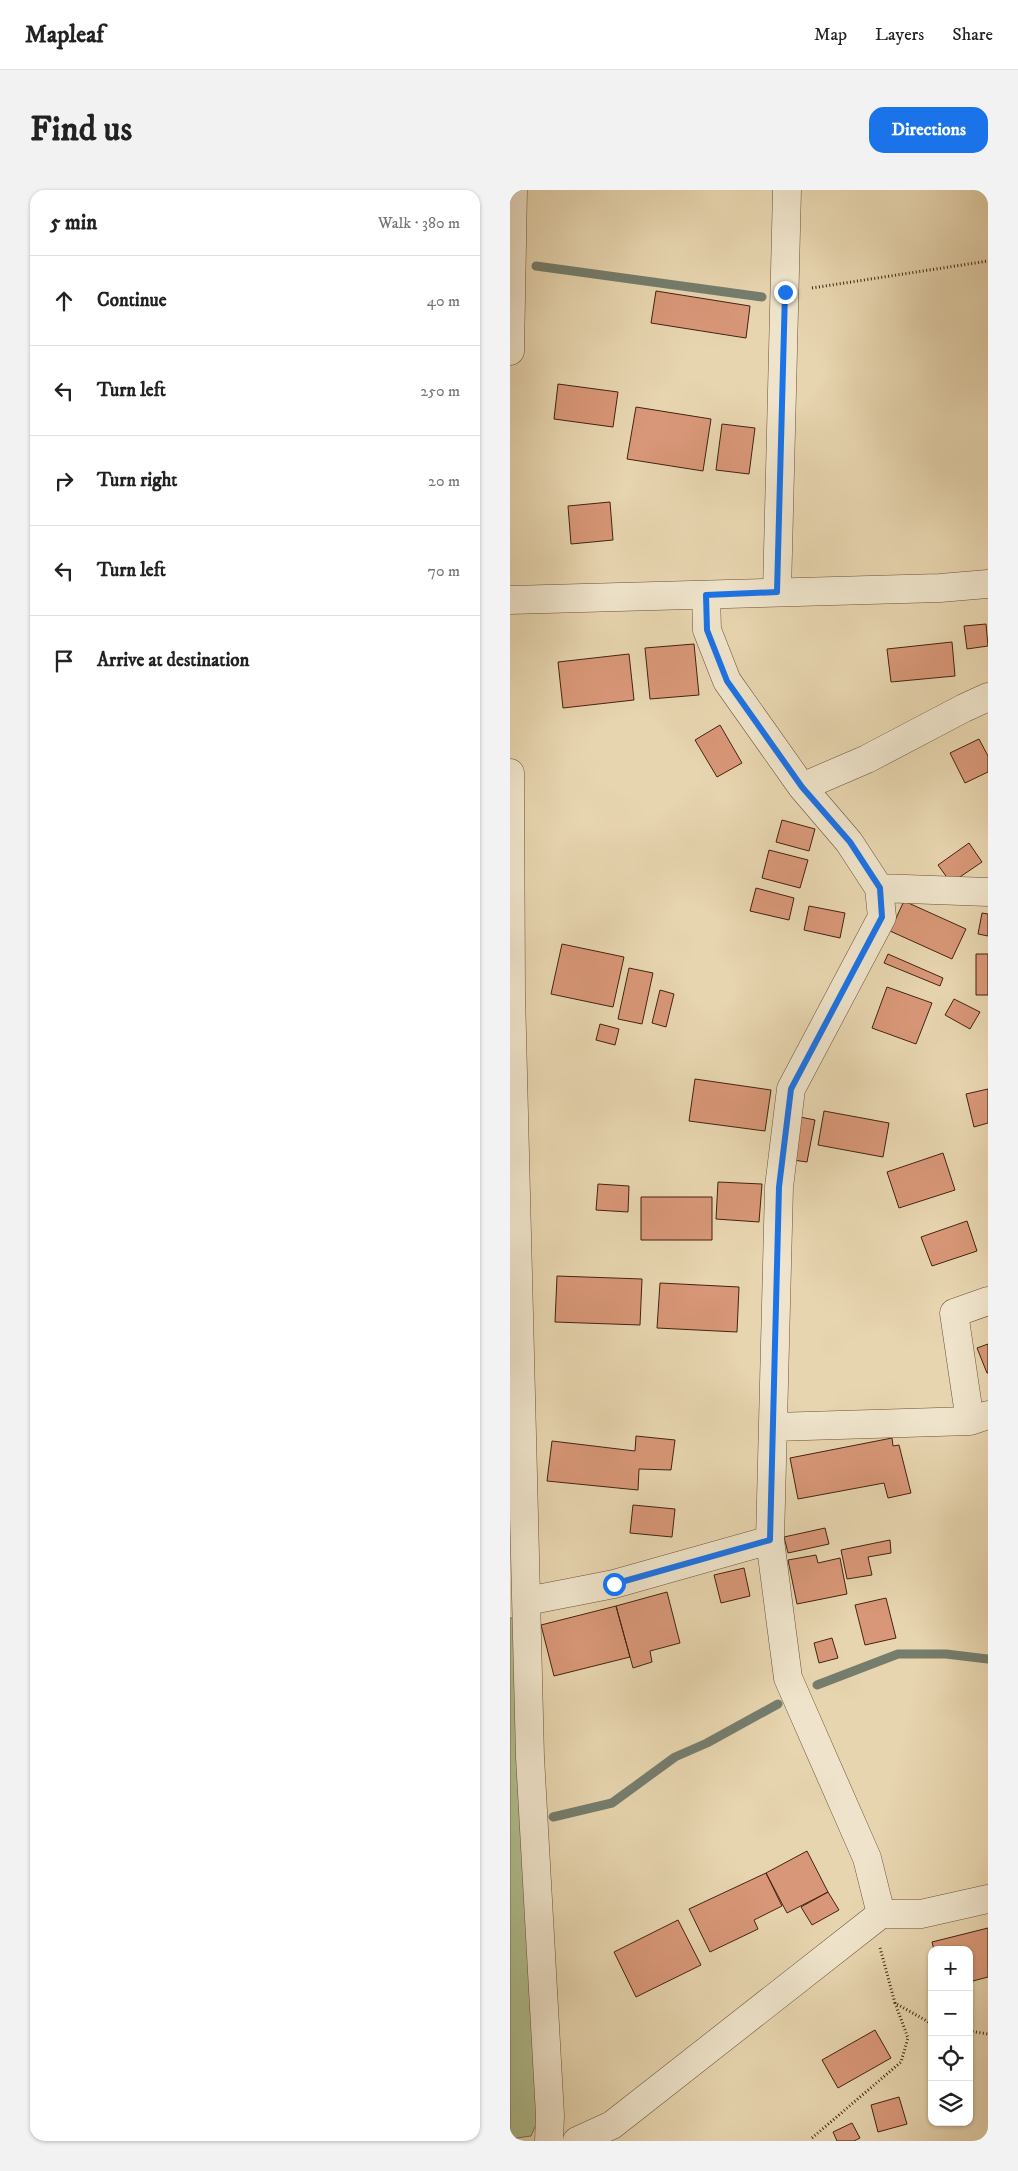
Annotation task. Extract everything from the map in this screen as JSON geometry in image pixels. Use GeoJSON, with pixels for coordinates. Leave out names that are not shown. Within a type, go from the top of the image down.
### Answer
{"type":"FeatureCollection","features":[{"type":"Feature","properties":{"kind":"street"},"geometry":{"type":"LineString","coordinates":[[510,351],[513,190]]}},
{"type":"Feature","properties":{"kind":"street"},"geometry":{"type":"LineString","coordinates":[[777,592],[787,190]]}},
{"type":"Feature","properties":{"kind":"street"},"geometry":{"type":"LineString","coordinates":[[510,600],[940,588],[988,584]]}},
{"type":"Feature","properties":{"kind":"street"},"geometry":{"type":"LineString","coordinates":[[706,595],[707,630],[727,681],[802,787],[850,842],[880,888],[882,917],[791,1089],[779,1187],[770,1540],[788,1678],[867,1858],[876,1918]]}},
{"type":"Feature","properties":{"kind":"street"},"geometry":{"type":"LineString","coordinates":[[802,787],[867,759],[988,697]]}},
{"type":"Feature","properties":{"kind":"street"},"geometry":{"type":"LineString","coordinates":[[510,773],[511,994],[530,1758],[550,2114],[549,2141]]}},
{"type":"Feature","properties":{"kind":"street"},"geometry":{"type":"LineString","coordinates":[[880,888],[988,892]]}},
{"type":"Feature","properties":{"kind":"street"},"geometry":{"type":"LineString","coordinates":[[774,1427],[979,1418],[954,1313],[988,1301]]}},
{"type":"Feature","properties":{"kind":"street"},"geometry":{"type":"LineString","coordinates":[[527,1601],[614,1584],[770,1540]]}},
{"type":"Feature","properties":{"kind":"street"},"geometry":{"type":"LineString","coordinates":[[577,2141],[612,2125],[876,1918],[921,1914],[988,1899]]}},
{"type":"Feature","properties":{"kind":"path"},"geometry":{"type":"LineString","coordinates":[[785,292],[988,261]]}},
{"type":"Feature","properties":{"kind":"path"},"geometry":{"type":"LineString","coordinates":[[812,2138],[901,2062],[908,2038],[895,2003],[876,1918]]}},
{"type":"Feature","properties":{"kind":"path"},"geometry":{"type":"LineString","coordinates":[[895,2003],[928,2022]]}},
{"type":"Feature","properties":{"kind":"path"},"geometry":{"type":"LineString","coordinates":[[973,2032],[988,2034]]}},
{"type":"Feature","properties":{"kind":"green space"},"geometry":{"type":"Polygon","coordinates":[[[510,1618],[518,1627],[538,2120],[531,2136],[510,2139],[510,1618]]]}},
{"type":"Feature","properties":{"kind":"building"},"geometry":{"type":"Polygon","coordinates":[[[656,291],[750,306],[746,338],[651,323],[656,291]]]}},
{"type":"Feature","properties":{"kind":"building"},"geometry":{"type":"Polygon","coordinates":[[[558,384],[618,392],[613,427],[554,419],[558,384]]]}},
{"type":"Feature","properties":{"kind":"building"},"geometry":{"type":"Polygon","coordinates":[[[636,407],[711,419],[703,471],[627,459],[636,407]]]}},
{"type":"Feature","properties":{"kind":"building"},"geometry":{"type":"Polygon","coordinates":[[[722,424],[755,428],[749,474],[716,470],[722,424]]]}},
{"type":"Feature","properties":{"kind":"building"},"geometry":{"type":"Polygon","coordinates":[[[610,502],[613,540],[571,544],[568,506],[610,502]]]}},
{"type":"Feature","properties":{"kind":"building"},"geometry":{"type":"Polygon","coordinates":[[[986,624],[988,646],[967,649],[964,626],[986,624]]]}},
{"type":"Feature","properties":{"kind":"building"},"geometry":{"type":"Polygon","coordinates":[[[952,642],[955,676],[891,682],[887,649],[952,642]]]}},
{"type":"Feature","properties":{"kind":"building"},"geometry":{"type":"Polygon","coordinates":[[[694,644],[699,695],[650,699],[645,648],[694,644]]]}},
{"type":"Feature","properties":{"kind":"building"},"geometry":{"type":"Polygon","coordinates":[[[629,654],[634,700],[563,708],[558,662],[629,654]]]}},
{"type":"Feature","properties":{"kind":"building"},"geometry":{"type":"Polygon","coordinates":[[[720,725],[742,763],[717,777],[695,740],[720,725]]]}},
{"type":"Feature","properties":{"kind":"building"},"geometry":{"type":"Polygon","coordinates":[[[979,739],[988,756],[988,772],[965,783],[950,753],[979,739]]]}},
{"type":"Feature","properties":{"kind":"building"},"geometry":{"type":"Polygon","coordinates":[[[782,820],[815,829],[809,851],[776,842],[782,820]]]}},
{"type":"Feature","properties":{"kind":"building"},"geometry":{"type":"Polygon","coordinates":[[[969,843],[982,862],[951,883],[938,865],[969,843]]]}},
{"type":"Feature","properties":{"kind":"building"},"geometry":{"type":"Polygon","coordinates":[[[769,850],[808,860],[800,888],[762,878],[769,850]]]}},
{"type":"Feature","properties":{"kind":"building"},"geometry":{"type":"Polygon","coordinates":[[[756,888],[794,898],[789,920],[750,911],[756,888]]]}},
{"type":"Feature","properties":{"kind":"building"},"geometry":{"type":"Polygon","coordinates":[[[904,901],[966,929],[952,959],[890,931],[904,901]]]}},
{"type":"Feature","properties":{"kind":"building"},"geometry":{"type":"Polygon","coordinates":[[[809,906],[845,913],[840,938],[804,930],[809,906]]]}},
{"type":"Feature","properties":{"kind":"building"},"geometry":{"type":"Polygon","coordinates":[[[982,913],[988,914],[988,936],[978,934],[982,913]]]}},
{"type":"Feature","properties":{"kind":"building"},"geometry":{"type":"Polygon","coordinates":[[[562,944],[624,957],[613,1007],[551,994],[562,944]]]}},
{"type":"Feature","properties":{"kind":"building"},"geometry":{"type":"Polygon","coordinates":[[[888,954],[943,978],[940,986],[884,963],[888,954]]]}},
{"type":"Feature","properties":{"kind":"building"},"geometry":{"type":"Polygon","coordinates":[[[976,954],[988,954],[988,995],[976,995],[976,954]]]}},
{"type":"Feature","properties":{"kind":"building"},"geometry":{"type":"Polygon","coordinates":[[[629,968],[653,973],[642,1024],[618,1019],[629,968]]]}},
{"type":"Feature","properties":{"kind":"building"},"geometry":{"type":"Polygon","coordinates":[[[887,987],[932,1003],[916,1044],[872,1028],[887,987]]]}},
{"type":"Feature","properties":{"kind":"building"},"geometry":{"type":"Polygon","coordinates":[[[660,990],[674,994],[666,1027],[652,1023],[660,990]]]}},
{"type":"Feature","properties":{"kind":"building"},"geometry":{"type":"Polygon","coordinates":[[[954,999],[980,1012],[970,1029],[945,1015],[954,999]]]}},
{"type":"Feature","properties":{"kind":"building"},"geometry":{"type":"Polygon","coordinates":[[[600,1024],[619,1029],[615,1045],[596,1040],[600,1024]]]}},
{"type":"Feature","properties":{"kind":"building"},"geometry":{"type":"Polygon","coordinates":[[[695,1079],[771,1090],[765,1131],[689,1121],[695,1079]]]}},
{"type":"Feature","properties":{"kind":"building"},"geometry":{"type":"Polygon","coordinates":[[[988,1089],[988,1123],[974,1127],[966,1094],[988,1089]]]}},
{"type":"Feature","properties":{"kind":"building"},"geometry":{"type":"Polygon","coordinates":[[[824,1111],[889,1123],[883,1157],[818,1145],[824,1111]]]}},
{"type":"Feature","properties":{"kind":"building"},"geometry":{"type":"Polygon","coordinates":[[[800,1117],[815,1120],[807,1162],[793,1160],[800,1117]]]}},
{"type":"Feature","properties":{"kind":"building"},"geometry":{"type":"Polygon","coordinates":[[[943,1153],[955,1190],[899,1208],[887,1172],[943,1153]]]}},
{"type":"Feature","properties":{"kind":"building"},"geometry":{"type":"Polygon","coordinates":[[[718,1182],[762,1184],[759,1222],[716,1219],[718,1182]]]}},
{"type":"Feature","properties":{"kind":"building"},"geometry":{"type":"Polygon","coordinates":[[[598,1184],[629,1186],[628,1212],[596,1210],[598,1184]]]}},
{"type":"Feature","properties":{"kind":"building"},"geometry":{"type":"Polygon","coordinates":[[[641,1197],[712,1197],[712,1240],[641,1240],[641,1197]]]}},
{"type":"Feature","properties":{"kind":"building"},"geometry":{"type":"Polygon","coordinates":[[[967,1221],[977,1251],[932,1266],[921,1237],[967,1221]]]}},
{"type":"Feature","properties":{"kind":"building"},"geometry":{"type":"Polygon","coordinates":[[[557,1276],[642,1279],[640,1325],[555,1322],[557,1276]]]}},
{"type":"Feature","properties":{"kind":"building"},"geometry":{"type":"Polygon","coordinates":[[[660,1283],[739,1287],[737,1332],[657,1328],[660,1283]]]}},
{"type":"Feature","properties":{"kind":"building"},"geometry":{"type":"Polygon","coordinates":[[[988,1344],[988,1373],[987,1373],[977,1348],[988,1344]]]}},
{"type":"Feature","properties":{"kind":"building"},"geometry":{"type":"Polygon","coordinates":[[[636,1436],[675,1440],[671,1470],[639,1469],[638,1490],[547,1481],[552,1441],[635,1451],[636,1436]]]}},
{"type":"Feature","properties":{"kind":"building"},"geometry":{"type":"Polygon","coordinates":[[[892,1438],[893,1446],[899,1445],[911,1493],[888,1498],[884,1483],[798,1499],[790,1458],[892,1438]]]}},
{"type":"Feature","properties":{"kind":"building"},"geometry":{"type":"Polygon","coordinates":[[[633,1505],[675,1509],[672,1537],[630,1533],[633,1505]]]}},
{"type":"Feature","properties":{"kind":"building"},"geometry":{"type":"Polygon","coordinates":[[[825,1528],[829,1544],[788,1553],[784,1537],[825,1528]]]}},
{"type":"Feature","properties":{"kind":"building"},"geometry":{"type":"Polygon","coordinates":[[[890,1540],[891,1553],[868,1557],[872,1575],[847,1579],[841,1550],[890,1540]]]}},
{"type":"Feature","properties":{"kind":"building"},"geometry":{"type":"Polygon","coordinates":[[[816,1555],[818,1563],[840,1558],[847,1594],[797,1604],[788,1560],[816,1555]]]}},
{"type":"Feature","properties":{"kind":"building"},"geometry":{"type":"Polygon","coordinates":[[[744,1568],[750,1596],[721,1603],[714,1575],[744,1568]]]}},
{"type":"Feature","properties":{"kind":"building"},"geometry":{"type":"Polygon","coordinates":[[[667,1592],[680,1643],[650,1651],[652,1662],[633,1668],[616,1606],[667,1592]]]}},
{"type":"Feature","properties":{"kind":"building"},"geometry":{"type":"Polygon","coordinates":[[[886,1598],[896,1638],[865,1645],[855,1605],[886,1598]]]}},
{"type":"Feature","properties":{"kind":"building"},"geometry":{"type":"Polygon","coordinates":[[[616,1606],[630,1657],[554,1676],[541,1625],[616,1606]]]}},
{"type":"Feature","properties":{"kind":"building"},"geometry":{"type":"Polygon","coordinates":[[[832,1638],[838,1658],[819,1663],[814,1643],[832,1638]]]}},
{"type":"Feature","properties":{"kind":"building"},"geometry":{"type":"Polygon","coordinates":[[[807,1851],[828,1892],[787,1913],[766,1873],[807,1851]]]}},
{"type":"Feature","properties":{"kind":"building"},"geometry":{"type":"Polygon","coordinates":[[[766,1873],[782,1906],[754,1920],[758,1929],[710,1952],[689,1909],[766,1873]]]}},
{"type":"Feature","properties":{"kind":"building"},"geometry":{"type":"Polygon","coordinates":[[[828,1892],[839,1910],[812,1925],[801,1907],[828,1892]]]}},
{"type":"Feature","properties":{"kind":"building"},"geometry":{"type":"Polygon","coordinates":[[[678,1920],[701,1965],[636,1997],[614,1952],[678,1920]]]}},
{"type":"Feature","properties":{"kind":"building"},"geometry":{"type":"Polygon","coordinates":[[[988,1928],[988,1977],[973,1981],[973,1946],[933,1946],[932,1942],[988,1928]]]}},
{"type":"Feature","properties":{"kind":"building"},"geometry":{"type":"Polygon","coordinates":[[[875,2030],[891,2058],[838,2088],[822,2060],[875,2030]]]}},
{"type":"Feature","properties":{"kind":"building"},"geometry":{"type":"Polygon","coordinates":[[[899,2097],[907,2124],[878,2132],[871,2105],[899,2097]]]}},
{"type":"Feature","properties":{"kind":"building"},"geometry":{"type":"Polygon","coordinates":[[[852,2123],[860,2138],[854,2141],[837,2141],[833,2132],[852,2123]]]}},
{"type":"Feature","properties":{"kind":"waterway"},"geometry":{"type":"LineString","coordinates":[[536,266],[762,297]]}},
{"type":"Feature","properties":{"kind":"waterway"},"geometry":{"type":"LineString","coordinates":[[817,1685],[898,1654],[946,1654],[988,1659]]}},
{"type":"Feature","properties":{"kind":"waterway"},"geometry":{"type":"LineString","coordinates":[[553,1817],[612,1803],[675,1757],[707,1743],[778,1704]]}},
{"type":"Feature","properties":{"kind":"route"},"geometry":{"type":"LineString","coordinates":[[614,1584],[770,1540],[779,1187],[791,1089],[882,917],[880,888],[850,842],[802,787],[727,681],[707,630],[706,595],[777,592],[785,292]]}}]}
